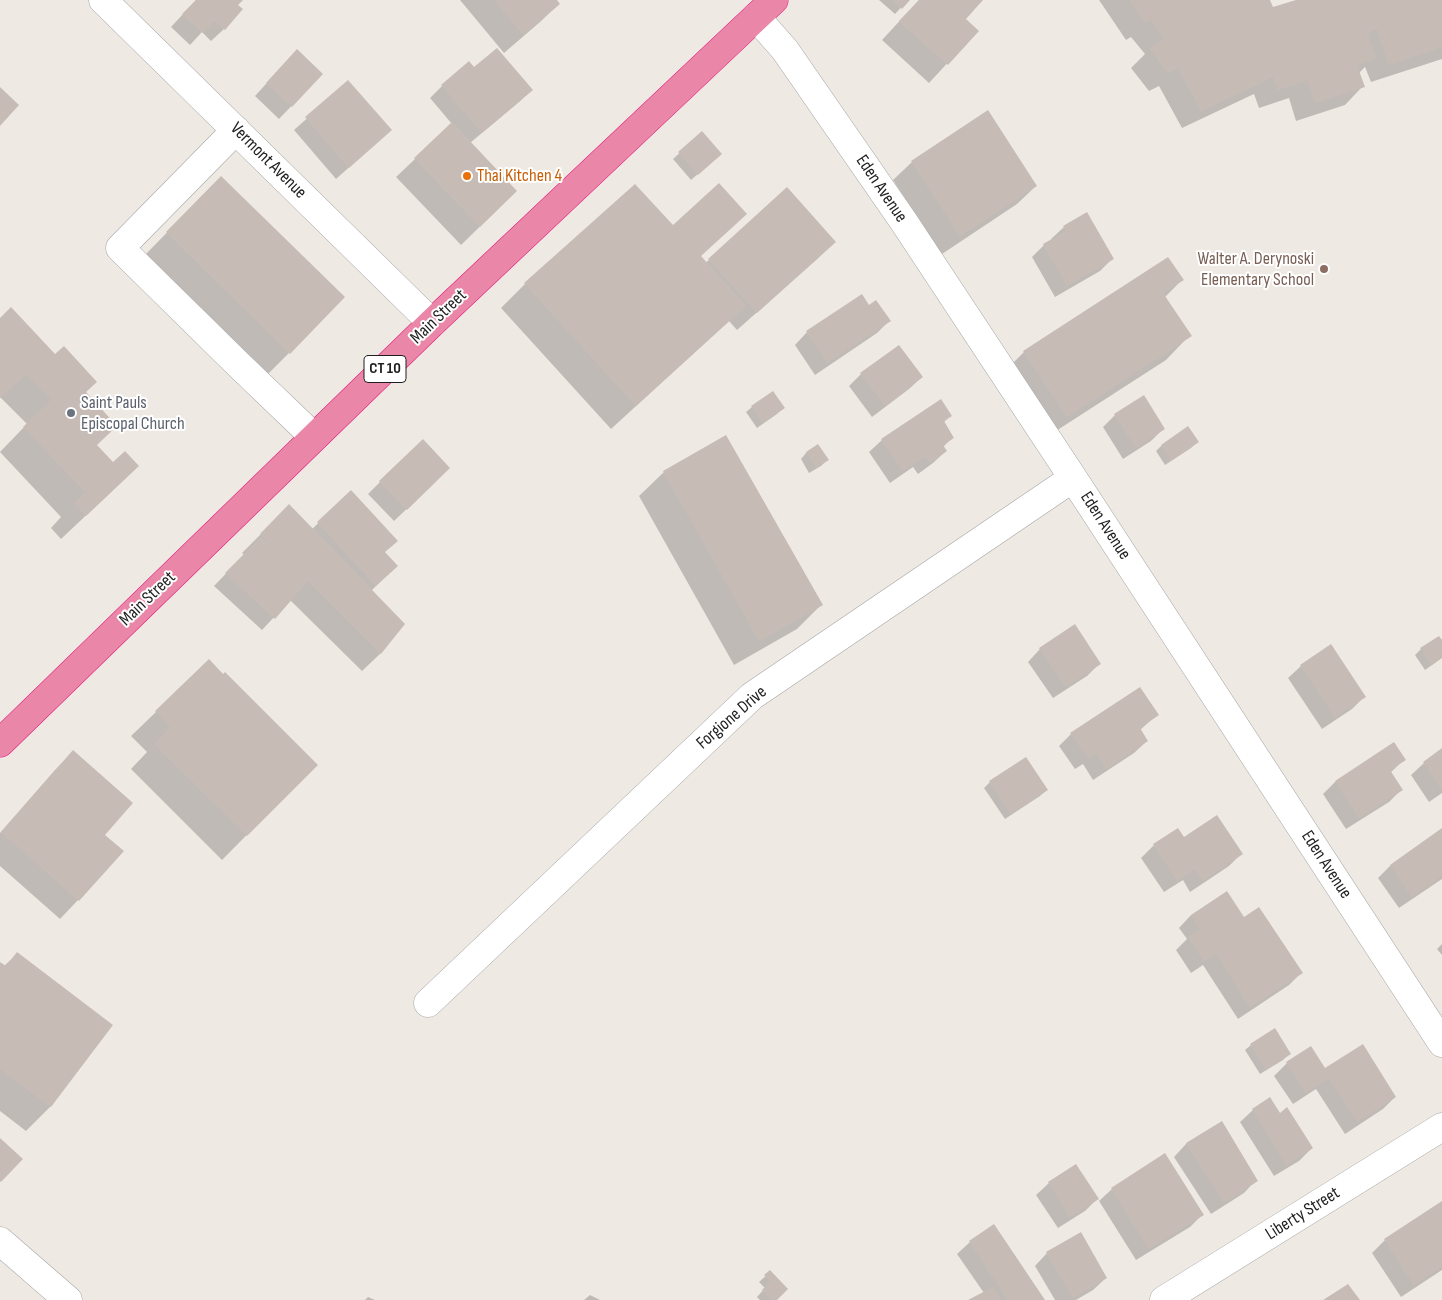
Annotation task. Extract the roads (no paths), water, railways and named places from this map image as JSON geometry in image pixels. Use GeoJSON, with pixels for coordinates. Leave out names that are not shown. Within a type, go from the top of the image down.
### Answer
{"type":"FeatureCollection","features":[{"type":"Feature","properties":{"kind":"highway","name":"Main Street"},"geometry":{"type":"LineString","coordinates":[[0,743],[432,323],[765,8]]}},
{"type":"Feature","properties":{"kind":"street","name":"Vermont Avenue"},"geometry":{"type":"LineString","coordinates":[[103,0],[432,323]]}},
{"type":"Feature","properties":{"kind":"street","name":"Eden Avenue"},"geometry":{"type":"LineString","coordinates":[[765,8],[785,50],[904,222],[1442,1043]]}},
{"type":"Feature","properties":{"kind":"street"},"geometry":{"type":"LineString","coordinates":[[236,130],[120,248],[314,437]]}},
{"type":"Feature","properties":{"kind":"street","name":"Forgione Drive"},"geometry":{"type":"LineString","coordinates":[[428,1003],[752,696],[1073,478]]}},
{"type":"Feature","properties":{"kind":"street","name":"Liberty Street"},"geometry":{"type":"LineString","coordinates":[[1164,1300],[1442,1127]]}},
{"type":"Feature","properties":{"kind":"street"},"geometry":{"type":"LineString","coordinates":[[0,1241],[68,1300]]}},
{"type":"Feature","properties":{"kind":"place","name":"Thai Kitchen 4"},"geometry":{"type":"Point","coordinates":[467,176]}},
{"type":"Feature","properties":{"kind":"place","name":"Walter A. Derynoski Elementary School"},"geometry":{"type":"Point","coordinates":[1324,269]}},
{"type":"Feature","properties":{"kind":"place","name":"Saint Pauls Episcopal Church"},"geometry":{"type":"Point","coordinates":[71,413]}}]}
